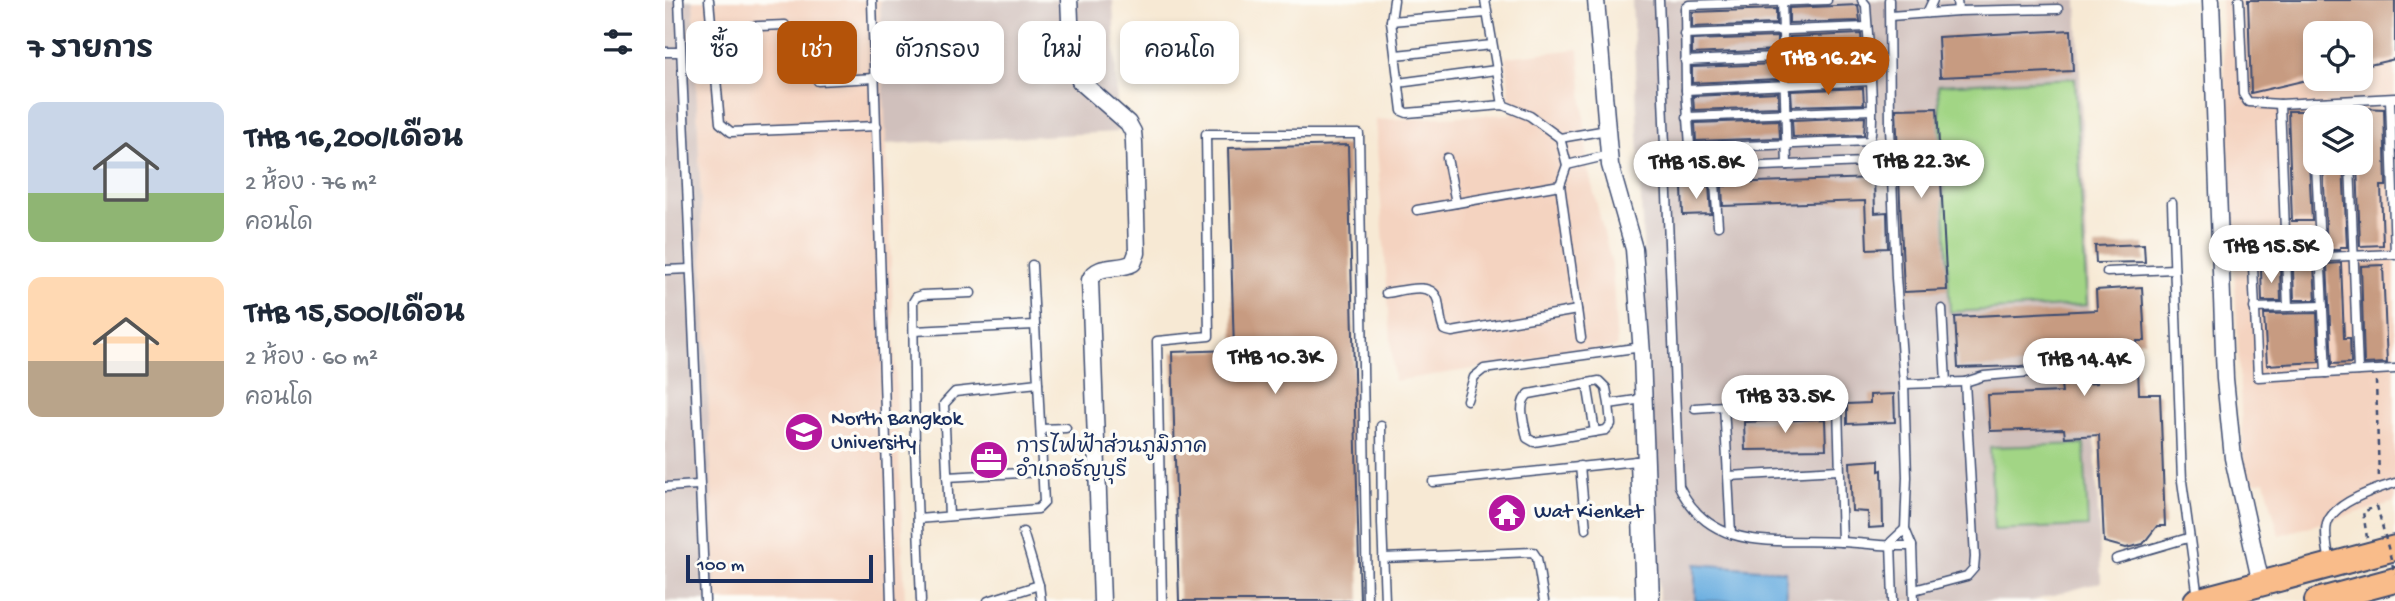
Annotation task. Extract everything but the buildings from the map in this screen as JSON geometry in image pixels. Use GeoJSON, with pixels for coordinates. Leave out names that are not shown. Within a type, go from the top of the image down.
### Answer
{"type":"FeatureCollection","features":[{"type":"Feature","properties":{"kind":"main road"},"geometry":{"type":"LineString","coordinates":[[2197,601],[2395,548]]}},
{"type":"Feature","properties":{"kind":"main road"},"geometry":{"type":"LineString","coordinates":[[2317,601],[2395,580]]}},
{"type":"Feature","properties":{"kind":"street"},"geometry":{"type":"LineString","coordinates":[[1069,0],[1073,60],[1080,81],[1128,123],[1134,142],[1137,253],[1133,263],[1125,268],[1098,269],[1090,280],[1102,601]]}},
{"type":"Feature","properties":{"kind":"street"},"geometry":{"type":"LineString","coordinates":[[1595,0],[1610,165],[1634,249],[1644,399],[1640,461],[1651,601]]}},
{"type":"Feature","properties":{"kind":"street"},"geometry":{"type":"LineString","coordinates":[[2211,0],[2225,379],[2233,458],[2261,584]]}},
{"type":"Feature","properties":{"kind":"lane"},"geometry":{"type":"LineString","coordinates":[[679,0],[705,601]]}},
{"type":"Feature","properties":{"kind":"lane"},"geometry":{"type":"LineString","coordinates":[[709,0],[710,21]]}},
{"type":"Feature","properties":{"kind":"lane"},"geometry":{"type":"LineString","coordinates":[[872,0],[873,21]]}},
{"type":"Feature","properties":{"kind":"lane"},"geometry":{"type":"LineString","coordinates":[[1394,0],[1391,21],[1402,111],[1407,113],[1503,105],[1529,116],[1560,138],[1567,165],[1560,185],[1581,338]]}},
{"type":"Feature","properties":{"kind":"lane"},"geometry":{"type":"LineString","coordinates":[[1485,0],[1503,105]]}},
{"type":"Feature","properties":{"kind":"lane"},"geometry":{"type":"LineString","coordinates":[[1659,0],[1679,486],[1695,510],[1715,529],[1731,534],[1779,541],[1842,541],[1891,547],[1912,546]]}},
{"type":"Feature","properties":{"kind":"lane"},"geometry":{"type":"LineString","coordinates":[[1827,0],[1712,2],[1685,8],[1688,142],[1694,148],[1869,141],[1873,135],[1872,110],[1866,5],[1862,0]]}},
{"type":"Feature","properties":{"kind":"lane"},"geometry":{"type":"LineString","coordinates":[[1889,0],[1891,161],[1907,477],[1905,528],[1912,546],[1915,601]]}},
{"type":"Feature","properties":{"kind":"lane"},"geometry":{"type":"LineString","coordinates":[[1927,13],[1933,0]]}},
{"type":"Feature","properties":{"kind":"lane"},"geometry":{"type":"LineString","coordinates":[[1957,0],[1958,11]]}},
{"type":"Feature","properties":{"kind":"lane"},"geometry":{"type":"LineString","coordinates":[[2239,0],[2242,94],[2248,102],[2280,104],[2393,99],[2395,255],[2254,261],[2258,377],[2395,369]]}},
{"type":"Feature","properties":{"kind":"lane"},"geometry":{"type":"LineString","coordinates":[[1782,1],[1787,165]]}},
{"type":"Feature","properties":{"kind":"lane"},"geometry":{"type":"LineString","coordinates":[[1890,16],[1958,11],[2058,9]]}},
{"type":"Feature","properties":{"kind":"lane"},"geometry":{"type":"LineString","coordinates":[[1391,21],[1486,13]]}},
{"type":"Feature","properties":{"kind":"lane"},"geometry":{"type":"LineString","coordinates":[[1684,34],[1867,27]]}},
{"type":"Feature","properties":{"kind":"lane"},"geometry":{"type":"LineString","coordinates":[[1396,55],[1492,45]]}},
{"type":"Feature","properties":{"kind":"lane"},"geometry":{"type":"LineString","coordinates":[[665,52],[681,52]]}},
{"type":"Feature","properties":{"kind":"lane"},"geometry":{"type":"LineString","coordinates":[[1685,61],[1868,53]]}},
{"type":"Feature","properties":{"kind":"lane"},"geometry":{"type":"LineString","coordinates":[[1398,83],[1496,70]]}},
{"type":"Feature","properties":{"kind":"lane"},"geometry":{"type":"LineString","coordinates":[[1686,90],[1870,82]]}},
{"type":"Feature","properties":{"kind":"lane"},"geometry":{"type":"LineString","coordinates":[[716,84],[720,123],[731,132],[877,127]]}},
{"type":"Feature","properties":{"kind":"lane"},"geometry":{"type":"LineString","coordinates":[[875,84],[891,601]]}},
{"type":"Feature","properties":{"kind":"lane"},"geometry":{"type":"LineString","coordinates":[[2280,104],[2288,307]]}},
{"type":"Feature","properties":{"kind":"lane"},"geometry":{"type":"LineString","coordinates":[[1687,117],[1872,110]]}},
{"type":"Feature","properties":{"kind":"lane"},"geometry":{"type":"LineString","coordinates":[[1560,138],[1607,130]]}},
{"type":"Feature","properties":{"kind":"lane"},"geometry":{"type":"LineString","coordinates":[[1162,601],[1157,341],[1209,336],[1206,134],[1359,134],[1367,601]]}},
{"type":"Feature","properties":{"kind":"lane"},"geometry":{"type":"LineString","coordinates":[[1567,165],[1609,155]]}},
{"type":"Feature","properties":{"kind":"lane"},"geometry":{"type":"LineString","coordinates":[[1447,158],[1456,203]]}},
{"type":"Feature","properties":{"kind":"lane"},"geometry":{"type":"LineString","coordinates":[[1689,169],[1891,161]]}},
{"type":"Feature","properties":{"kind":"lane"},"geometry":{"type":"LineString","coordinates":[[1714,168],[1718,226]]}},
{"type":"Feature","properties":{"kind":"lane"},"geometry":{"type":"LineString","coordinates":[[2317,175],[2326,373]]}},
{"type":"Feature","properties":{"kind":"lane"},"geometry":{"type":"LineString","coordinates":[[2350,175],[2358,372]]}},
{"type":"Feature","properties":{"kind":"lane"},"geometry":{"type":"LineString","coordinates":[[1417,210],[1560,185]]}},
{"type":"Feature","properties":{"kind":"lane"},"geometry":{"type":"LineString","coordinates":[[2172,203],[2182,481],[2197,601]]}},
{"type":"Feature","properties":{"kind":"lane"},"geometry":{"type":"LineString","coordinates":[[918,519],[1038,509],[1044,503],[1032,265]]}},
{"type":"Feature","properties":{"kind":"lane"},"geometry":{"type":"LineString","coordinates":[[665,270],[690,269]]}},
{"type":"Feature","properties":{"kind":"lane"},"geometry":{"type":"LineString","coordinates":[[2107,272],[2175,269]]}},
{"type":"Feature","properties":{"kind":"lane"},"geometry":{"type":"LineString","coordinates":[[1387,293],[1424,288],[1432,290],[1437,296],[1442,326],[1444,330],[1452,332],[1577,310]]}},
{"type":"Feature","properties":{"kind":"lane"},"geometry":{"type":"LineString","coordinates":[[921,601],[913,302],[916,297],[971,293]]}},
{"type":"Feature","properties":{"kind":"lane"},"geometry":{"type":"LineString","coordinates":[[2255,309],[2323,306]]}},
{"type":"Feature","properties":{"kind":"lane"},"geometry":{"type":"LineString","coordinates":[[1942,309],[1946,383]]}},
{"type":"Feature","properties":{"kind":"lane"},"geometry":{"type":"LineString","coordinates":[[914,331],[1035,325]]}},
{"type":"Feature","properties":{"kind":"lane"},"geometry":{"type":"LineString","coordinates":[[1467,400],[1474,377],[1484,369],[1642,347]]}},
{"type":"Feature","properties":{"kind":"lane"},"geometry":{"type":"LineString","coordinates":[[1904,384],[1965,382],[1984,376],[2088,367]]}},
{"type":"Feature","properties":{"kind":"lane"},"geometry":{"type":"LineString","coordinates":[[1599,381],[1604,384],[1609,404],[1609,428],[1534,442],[1527,438],[1521,404],[1529,394],[1599,381]]}},
{"type":"Feature","properties":{"kind":"lane"},"geometry":{"type":"LineString","coordinates":[[1914,590],[1968,576],[1974,568],[1965,382]]}},
{"type":"Feature","properties":{"kind":"lane"},"geometry":{"type":"LineString","coordinates":[[949,516],[944,404],[955,392],[1038,383]]}},
{"type":"Feature","properties":{"kind":"lane"},"geometry":{"type":"LineString","coordinates":[[1587,383],[1595,432]]}},
{"type":"Feature","properties":{"kind":"lane"},"geometry":{"type":"LineString","coordinates":[[1609,404],[1644,399]]}},
{"type":"Feature","properties":{"kind":"lane"},"geometry":{"type":"LineString","coordinates":[[1695,408],[1830,400],[1835,402],[1838,407],[1842,541]]}},
{"type":"Feature","properties":{"kind":"lane"},"geometry":{"type":"LineString","coordinates":[[1724,406],[1731,534]]}},
{"type":"Feature","properties":{"kind":"lane"},"geometry":{"type":"LineString","coordinates":[[1381,426],[1385,601]]}},
{"type":"Feature","properties":{"kind":"lane"},"geometry":{"type":"LineString","coordinates":[[1041,429],[1066,428]]}},
{"type":"Feature","properties":{"kind":"lane"},"geometry":{"type":"LineString","coordinates":[[1433,482],[1640,461],[1640,601]]}},
{"type":"Feature","properties":{"kind":"lane"},"geometry":{"type":"LineString","coordinates":[[1580,467],[1586,529]]}},
{"type":"Feature","properties":{"kind":"lane"},"geometry":{"type":"LineString","coordinates":[[1728,476],[1839,470]]}},
{"type":"Feature","properties":{"kind":"lane"},"geometry":{"type":"LineString","coordinates":[[947,477],[1042,472]]}},
{"type":"Feature","properties":{"kind":"lane"},"geometry":{"type":"LineString","coordinates":[[2330,565],[2327,521],[2344,503],[2395,484]]}},
{"type":"Feature","properties":{"kind":"lane"},"geometry":{"type":"LineString","coordinates":[[665,487],[698,485]]}},
{"type":"Feature","properties":{"kind":"lane"},"geometry":{"type":"LineString","coordinates":[[1893,601],[1891,542],[1905,528]]}},
{"type":"Feature","properties":{"kind":"lane"},"geometry":{"type":"LineString","coordinates":[[1023,532],[1039,585],[1041,601]]}},
{"type":"Feature","properties":{"kind":"lane"},"geometry":{"type":"LineString","coordinates":[[2116,559],[2188,538]]}},
{"type":"Feature","properties":{"kind":"lane"},"geometry":{"type":"LineString","coordinates":[[1383,558],[1533,552],[1537,558],[1545,601]]}},
{"type":"Feature","properties":{"kind":"lane"},"geometry":{"type":"LineString","coordinates":[[987,601],[1039,585]]}},
{"type":"Feature","properties":{"kind":"path"},"geometry":{"type":"LineString","coordinates":[[2375,370],[2380,488]]}},
{"type":"Feature","properties":{"kind":"path"},"geometry":{"type":"LineString","coordinates":[[2369,555],[2363,512],[2377,506],[2395,574]]}},
{"type":"Feature","properties":{"kind":"shaded area"},"geometry":{"type":"Polygon","coordinates":[[[665,0],[693,0],[694,21],[686,21],[686,84],[696,84],[716,601],[665,601],[665,0]]]}},
{"type":"Feature","properties":{"kind":"shaded area","name":"North Bangkok University"},"geometry":{"type":"Polygon","coordinates":[[[693,0],[880,0],[881,21],[871,21],[871,84],[883,84],[905,601],[716,601],[696,84],[763,84],[763,21],[694,21],[693,0]]]}},
{"type":"Feature","properties":{"kind":"shaded area"},"geometry":{"type":"Polygon","coordinates":[[[880,0],[1113,0],[1118,132],[886,144],[884,84],[1004,84],[1004,21],[881,21],[880,0]]]}},
{"type":"Feature","properties":{"kind":"shaded area"},"geometry":{"type":"Polygon","coordinates":[[[1632,0],[2077,0],[2101,582],[2032,601],[1659,601],[1632,0]]]}},
{"type":"Feature","properties":{"kind":"shaded area"},"geometry":{"type":"Polygon","coordinates":[[[2221,0],[2395,0],[2395,502],[2279,535],[2265,481],[2246,484],[2221,0]]]}},
{"type":"Feature","properties":{"kind":"shaded area"},"geometry":{"type":"Polygon","coordinates":[[[1579,49],[1588,169],[1612,265],[1617,347],[1394,381],[1375,120],[1511,114],[1506,57],[1579,49]]]}},
{"type":"Feature","properties":{"kind":"green space"},"geometry":{"type":"Polygon","coordinates":[[[2075,78],[2087,305],[1950,312],[1938,85],[2075,78]]]}},
{"type":"Feature","properties":{"kind":"green space"},"geometry":{"type":"Polygon","coordinates":[[[2084,444],[2088,526],[1994,530],[1990,447],[2084,444]]]}},
{"type":"Feature","properties":{"kind":"water"},"geometry":{"type":"Polygon","coordinates":[[[1695,564],[1785,571],[1786,601],[1695,601],[1695,564]]]}},
{"type":"Feature","properties":{"kind":"place","name":"North Bangkok University"},"geometry":{"type":"Point","coordinates":[804,432]}},
{"type":"Feature","properties":{"kind":"place","name":"การไฟฟ้าส่วนภูมิภาค อำเภอธัญบุรี"},"geometry":{"type":"Point","coordinates":[989,460]}},
{"type":"Feature","properties":{"kind":"place","name":"Wat Kienket"},"geometry":{"type":"Point","coordinates":[1507,513]}}]}
